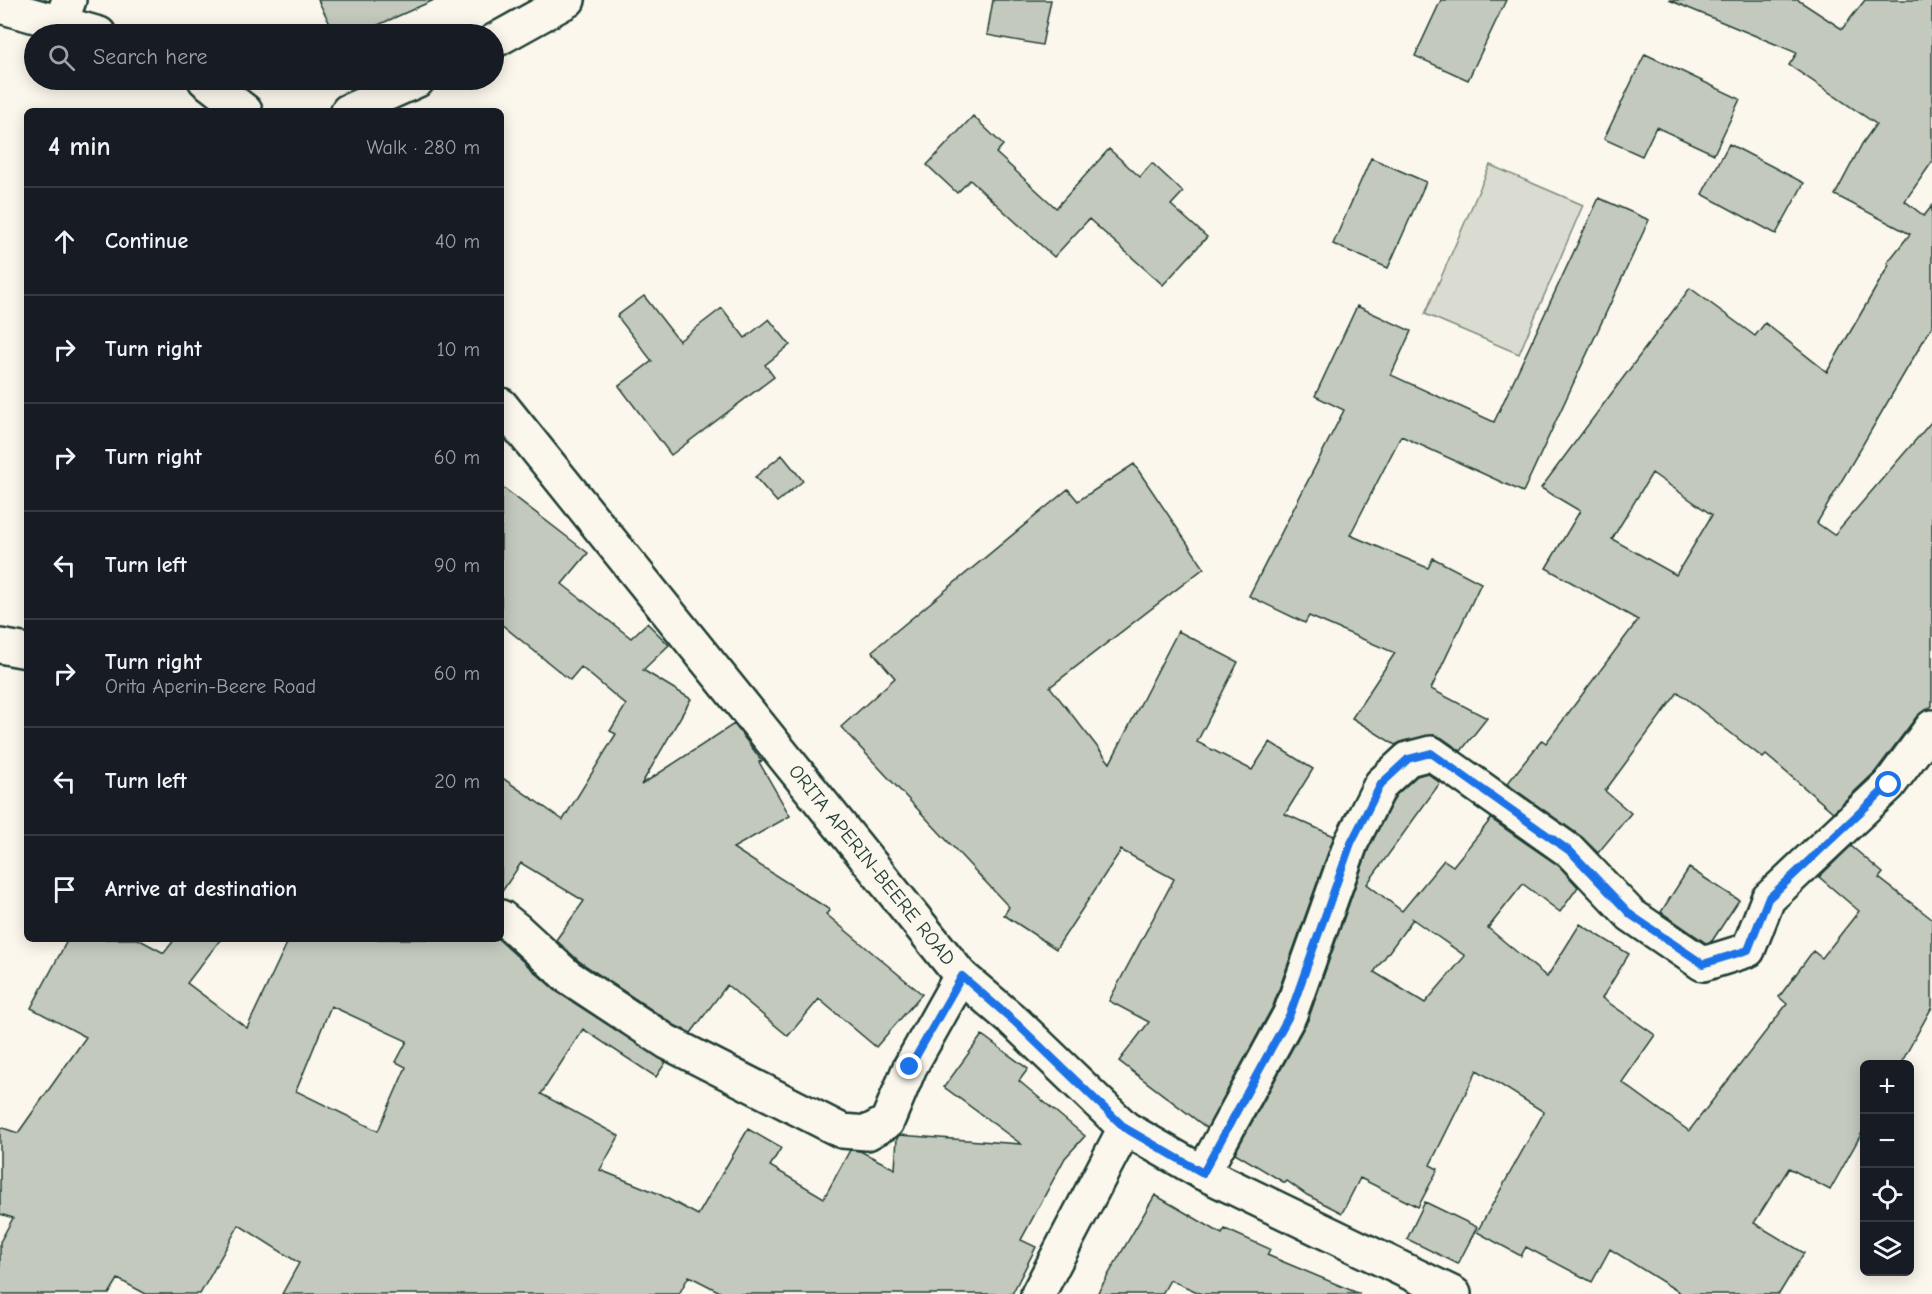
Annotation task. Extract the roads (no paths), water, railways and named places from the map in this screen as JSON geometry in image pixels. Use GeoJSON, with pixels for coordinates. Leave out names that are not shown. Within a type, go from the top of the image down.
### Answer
{"type":"FeatureCollection","features":[{"type":"Feature","properties":{"kind":"street"},"geometry":{"type":"LineString","coordinates":[[504,35],[568,0]]}},
{"type":"Feature","properties":{"kind":"street"},"geometry":{"type":"LineString","coordinates":[[0,6],[24,11],[65,12],[84,24]]}},
{"type":"Feature","properties":{"kind":"street"},"geometry":{"type":"LineString","coordinates":[[218,90],[241,108]]}},
{"type":"Feature","properties":{"kind":"street"},"geometry":{"type":"LineString","coordinates":[[355,108],[395,90]]}},
{"type":"Feature","properties":{"kind":"street","name":"ORITA APERIN-BEERE ROAD"},"geometry":{"type":"LineString","coordinates":[[504,409],[962,976],[1016,1023],[1125,1128],[1203,1173],[1454,1294]]}},
{"type":"Feature","properties":{"kind":"street"},"geometry":{"type":"LineString","coordinates":[[0,646],[24,650]]}},
{"type":"Feature","properties":{"kind":"street"},"geometry":{"type":"LineString","coordinates":[[1203,1173],[1290,1014],[1351,843],[1381,784],[1408,759],[1431,753],[1571,852],[1631,915],[1703,964],[1748,950],[1768,899],[1889,785],[1932,727]]}},
{"type":"Feature","properties":{"kind":"street"},"geometry":{"type":"LineString","coordinates":[[504,919],[567,976],[667,1042],[842,1131],[867,1133],[888,1122],[910,1067],[962,976]]}},
{"type":"Feature","properties":{"kind":"street"},"geometry":{"type":"LineString","coordinates":[[1038,1294],[1125,1128]]}}]}
